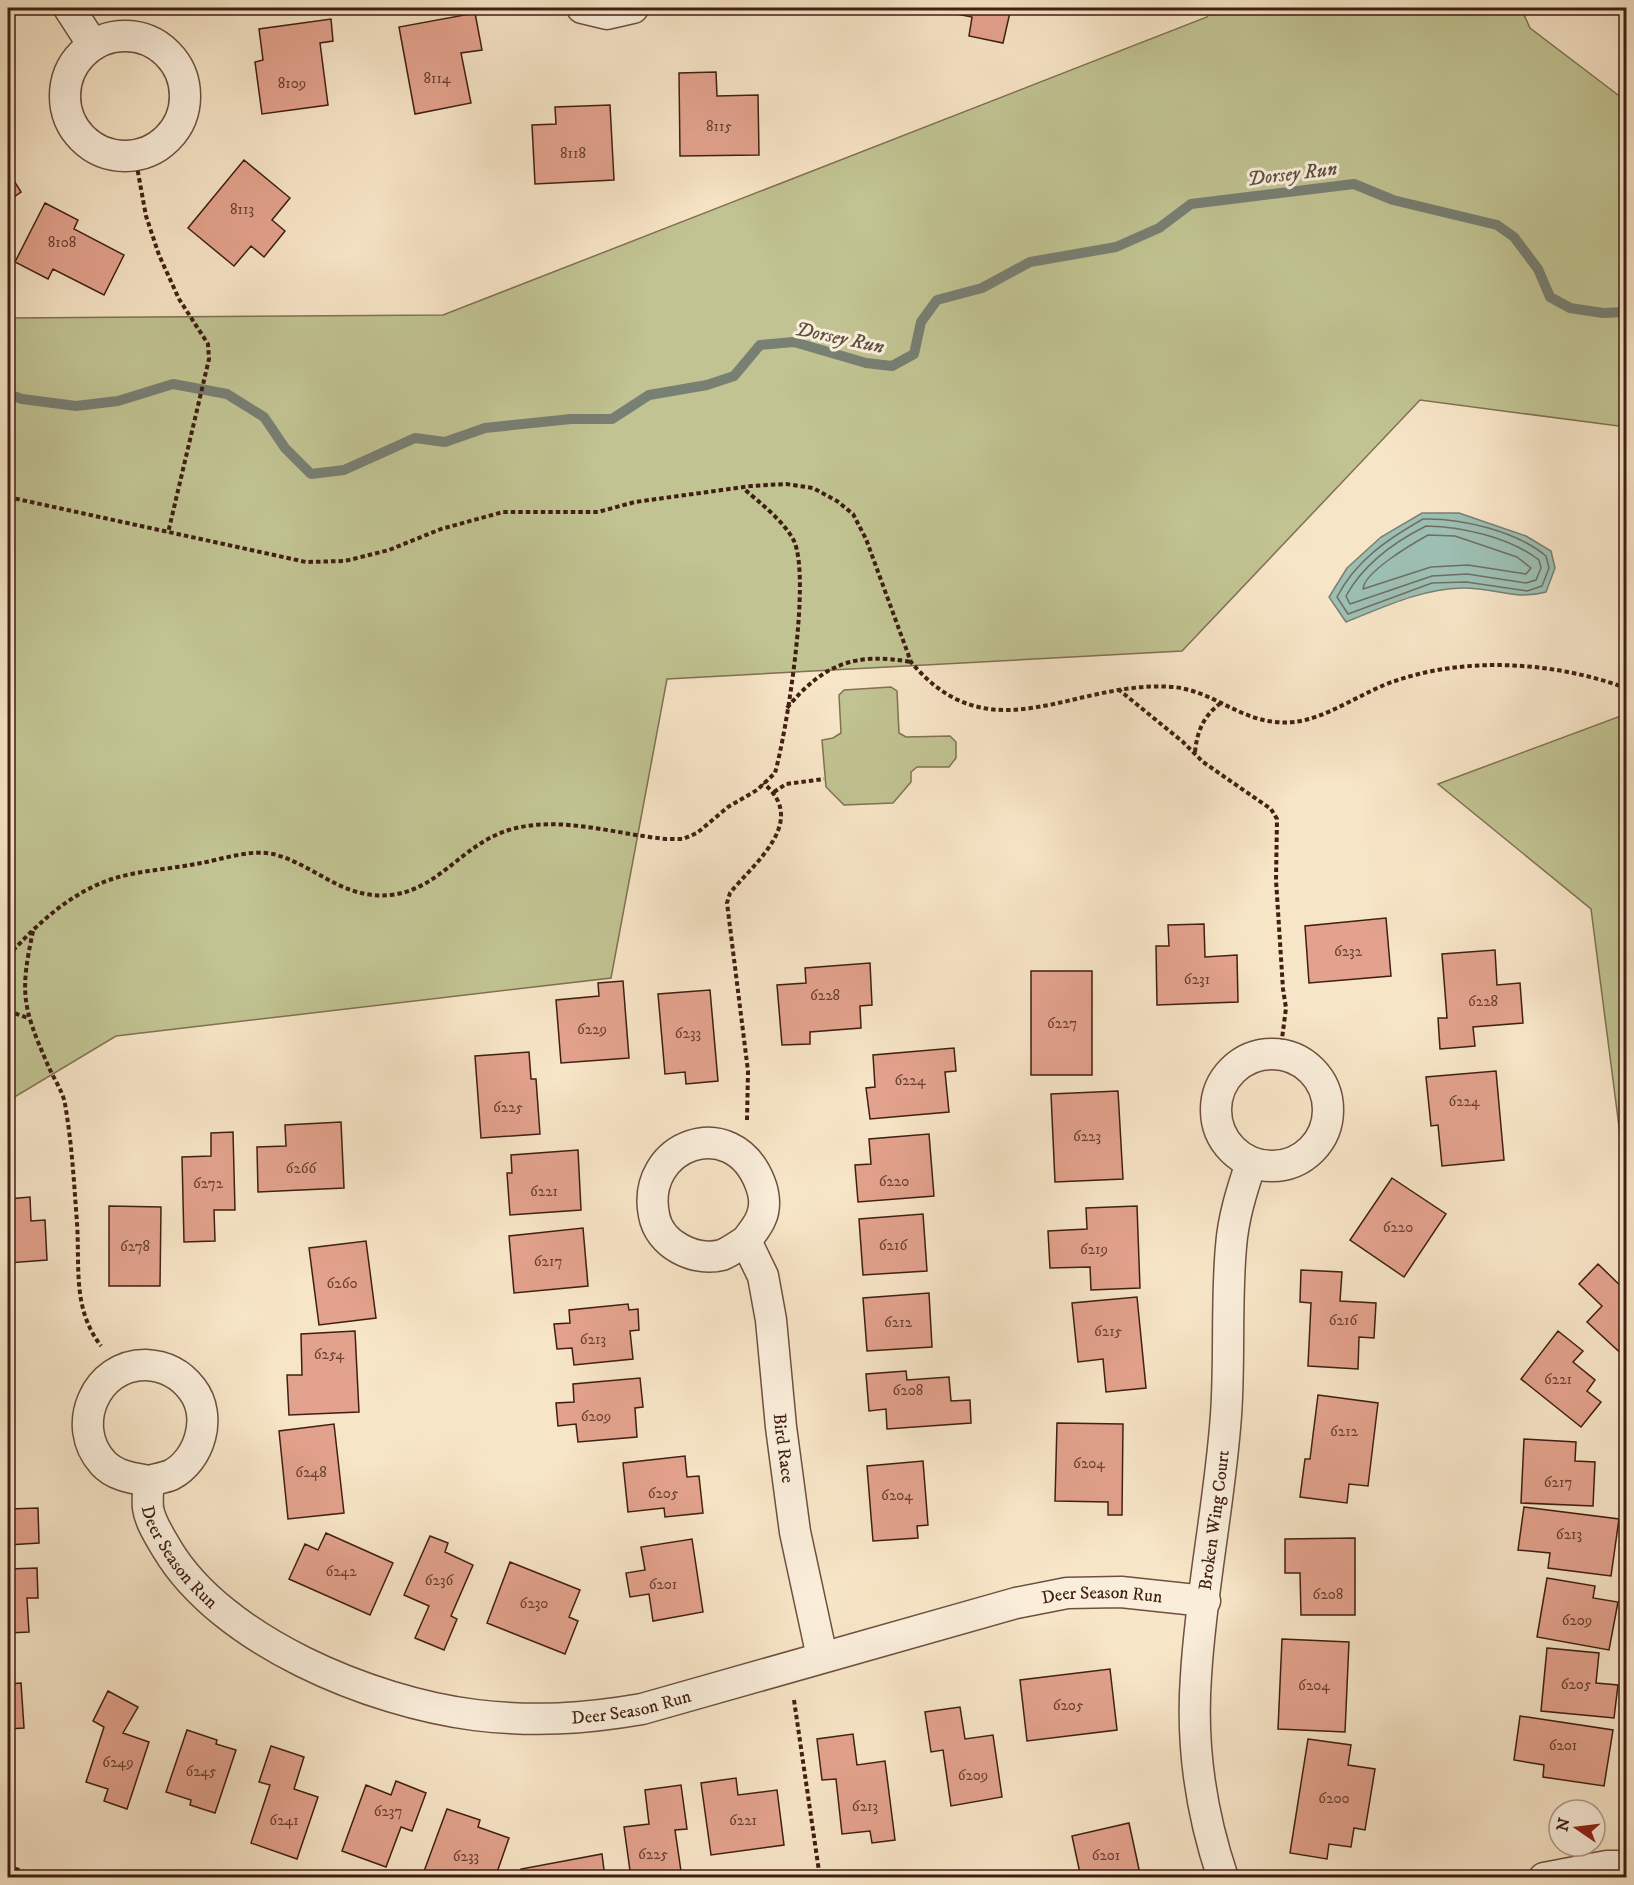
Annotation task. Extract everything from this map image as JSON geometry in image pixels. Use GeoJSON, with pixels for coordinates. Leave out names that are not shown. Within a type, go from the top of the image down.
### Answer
{"type":"FeatureCollection","features":[{"type":"Feature","properties":{"kind":"street"},"geometry":{"type":"LineString","coordinates":[[69,8],[93,45]]}},
{"type":"Feature","properties":{"kind":"street"},"geometry":{"type":"LineString","coordinates":[[582,8],[607,14],[633,8]]}},
{"type":"Feature","properties":{"kind":"street"},"geometry":{"type":"LineString","coordinates":[[134,36],[152,42],[170,56],[181,73],[185,96],[181,119],[168,139],[153,150],[135,156],[112,156],[90,146],[75,132],[66,110],[66,86],[74,64],[93,45],[112,37],[134,36]]}},
{"type":"Feature","properties":{"kind":"street"},"geometry":{"type":"LineString","coordinates":[[1261,1054],[1280,1054],[1295,1058],[1311,1069],[1323,1086],[1328,1106],[1325,1128],[1310,1151],[1294,1162],[1274,1167],[1251,1163],[1229,1148],[1218,1127],[1215,1112],[1219,1091],[1230,1072],[1241,1062],[1261,1054]]}},
{"type":"Feature","properties":{"kind":"street"},"geometry":{"type":"LineString","coordinates":[[701,1143],[724,1145],[741,1153],[753,1165],[764,1193],[762,1218],[746,1241],[722,1254],[700,1256],[679,1249],[663,1234],[654,1216],[652,1191],[661,1167],[678,1151],[701,1143]]}},
{"type":"Feature","properties":{"kind":"street","name":"Broken Wing Court"},"geometry":{"type":"LineString","coordinates":[[1223,1878],[1213,1849],[1201,1789],[1196,1736],[1196,1676],[1226,1415],[1231,1246],[1239,1200],[1251,1163]]}},
{"type":"Feature","properties":{"kind":"street","name":"Bird Race"},"geometry":{"type":"LineString","coordinates":[[746,1241],[763,1276],[771,1320],[781,1427],[795,1532],[822,1658]]}},
{"type":"Feature","properties":{"kind":"street","name":"Deer Season Run"},"geometry":{"type":"LineString","coordinates":[[133,1365],[160,1366],[180,1375],[194,1391],[202,1410],[201,1437],[188,1462],[170,1475],[148,1481],[124,1477],[104,1464],[92,1448],[87,1426],[89,1405],[101,1384],[116,1372],[133,1365]]}},
{"type":"Feature","properties":{"kind":"street","name":"Deer Season Run"},"geometry":{"type":"LineString","coordinates":[[148,1481],[148,1509],[158,1534],[175,1563],[209,1601],[303,1663],[361,1687],[472,1714],[530,1720],[586,1719],[642,1709],[1016,1603],[1067,1593],[1121,1592],[1205,1601]]}},
{"type":"Feature","properties":{"kind":"street"},"geometry":{"type":"LineString","coordinates":[[1544,1878],[1607,1866],[1626,1866]]}},
{"type":"Feature","properties":{"kind":"path"},"geometry":{"type":"LineString","coordinates":[[135,156],[146,216],[159,255],[179,299],[208,344],[209,359],[168,533]]}},
{"type":"Feature","properties":{"kind":"path"},"geometry":{"type":"LineString","coordinates":[[8,497],[306,562],[345,561],[389,550],[441,529],[503,512],[598,512],[635,502],[667,497],[786,484],[813,488],[837,501],[853,514],[866,539],[911,662],[942,693],[969,705],[994,711],[1017,711],[1117,689],[1141,686],[1177,687],[1246,716],[1273,722],[1296,722],[1342,705],[1394,681],[1435,670],[1538,666],[1577,673],[1626,688]]}},
{"type":"Feature","properties":{"kind":"path"},"geometry":{"type":"LineString","coordinates":[[8,956],[33,930],[75,896],[113,879],[243,855],[271,854],[281,857],[345,890],[376,896],[405,893],[431,882],[495,835],[519,828],[552,824],[642,837],[683,838],[697,833],[775,773],[800,611],[799,561],[794,541],[743,488]]}},
{"type":"Feature","properties":{"kind":"path"},"geometry":{"type":"LineString","coordinates":[[786,708],[802,690],[829,671],[859,658],[883,657],[911,662]]}},
{"type":"Feature","properties":{"kind":"path"},"geometry":{"type":"LineString","coordinates":[[1117,689],[1229,782],[1271,809],[1277,819],[1279,939],[1286,1008],[1280,1054]]}},
{"type":"Feature","properties":{"kind":"path"},"geometry":{"type":"LineString","coordinates":[[1194,753],[1197,735],[1206,717],[1221,704]]}},
{"type":"Feature","properties":{"kind":"path"},"geometry":{"type":"LineString","coordinates":[[774,792],[786,784],[824,779]]}},
{"type":"Feature","properties":{"kind":"path"},"geometry":{"type":"LineString","coordinates":[[741,1153],[747,1121],[748,1071],[727,903],[730,893],[775,840],[780,820],[779,806],[774,792],[763,783]]}},
{"type":"Feature","properties":{"kind":"path"},"geometry":{"type":"LineString","coordinates":[[33,930],[26,964],[23,997],[28,1018],[65,1100],[75,1190],[78,1287],[81,1309],[89,1331],[116,1372]]}},
{"type":"Feature","properties":{"kind":"path"},"geometry":{"type":"LineString","coordinates":[[8,1011],[28,1018]]}},
{"type":"Feature","properties":{"kind":"path"},"geometry":{"type":"LineString","coordinates":[[789,1669],[820,1878]]}},
{"type":"Feature","properties":{"kind":"path"},"geometry":{"type":"LineString","coordinates":[[8,1866],[41,1878]]}},
{"type":"Feature","properties":{"kind":"green space"},"geometry":{"type":"Polygon","coordinates":[[[1214,8],[1521,8],[1530,28],[1626,101],[1626,427],[1420,400],[1182,651],[667,679],[611,978],[116,1036],[8,1101],[8,318],[443,315],[1207,17],[1214,8]]]}},
{"type":"Feature","properties":{"kind":"green space"},"geometry":{"type":"Polygon","coordinates":[[[891,687],[897,691],[899,733],[906,737],[950,736],[956,742],[956,758],[949,767],[917,767],[911,772],[911,782],[893,803],[844,805],[826,787],[822,740],[833,738],[841,733],[839,695],[844,690],[891,687]]]}},
{"type":"Feature","properties":{"kind":"green space"},"geometry":{"type":"Polygon","coordinates":[[[1626,714],[1626,1181],[1591,909],[1438,784],[1626,714]]]}},
{"type":"Feature","properties":{"kind":"water"},"geometry":{"type":"Polygon","coordinates":[[[1422,513],[1459,513],[1526,536],[1551,551],[1555,568],[1546,592],[1524,595],[1473,588],[1447,589],[1417,595],[1346,622],[1329,597],[1347,568],[1381,537],[1422,513]]]}},
{"type":"Feature","properties":{"kind":"building"},"geometry":{"type":"Polygon","coordinates":[[[926,8],[1011,8],[1003,43],[969,36],[972,17],[926,8]]]}},
{"type":"Feature","properties":{"kind":"building"},"geometry":{"type":"Polygon","coordinates":[[[1081,8],[1120,8],[1082,14],[1081,8]]]}},
{"type":"Feature","properties":{"kind":"building"},"geometry":{"type":"Polygon","coordinates":[[[475,13],[482,50],[461,53],[471,103],[415,114],[399,27],[475,13]]]}},
{"type":"Feature","properties":{"kind":"building"},"geometry":{"type":"Polygon","coordinates":[[[331,19],[333,41],[320,43],[328,105],[262,114],[255,62],[263,60],[259,29],[331,19]]]}},
{"type":"Feature","properties":{"kind":"building"},"geometry":{"type":"Polygon","coordinates":[[[716,72],[717,96],[758,95],[759,155],[680,156],[679,73],[716,72]]]}},
{"type":"Feature","properties":{"kind":"building"},"geometry":{"type":"Polygon","coordinates":[[[610,105],[614,180],[535,184],[532,125],[556,124],[555,107],[610,105]]]}},
{"type":"Feature","properties":{"kind":"building"},"geometry":{"type":"Polygon","coordinates":[[[244,160],[290,198],[272,220],[285,231],[264,257],[251,246],[234,266],[188,228],[244,160]]]}},
{"type":"Feature","properties":{"kind":"building"},"geometry":{"type":"Polygon","coordinates":[[[8,171],[21,192],[8,201],[8,171]]]}},
{"type":"Feature","properties":{"kind":"building"},"geometry":{"type":"Polygon","coordinates":[[[45,203],[78,220],[74,229],[124,255],[104,295],[53,269],[48,279],[15,262],[45,203]]]}},
{"type":"Feature","properties":{"kind":"building"},"geometry":{"type":"Polygon","coordinates":[[[1386,918],[1391,976],[1309,983],[1305,926],[1386,918]]]}},
{"type":"Feature","properties":{"kind":"building"},"geometry":{"type":"Polygon","coordinates":[[[1204,924],[1205,957],[1237,955],[1238,1002],[1157,1005],[1156,946],[1169,946],[1168,925],[1204,924]]]}},
{"type":"Feature","properties":{"kind":"building"},"geometry":{"type":"Polygon","coordinates":[[[1495,950],[1497,985],[1520,983],[1523,1023],[1473,1027],[1475,1046],[1440,1049],[1438,1018],[1447,1018],[1442,954],[1495,950]]]}},
{"type":"Feature","properties":{"kind":"building"},"geometry":{"type":"Polygon","coordinates":[[[870,963],[872,1005],[860,1006],[861,1028],[810,1032],[810,1044],[782,1045],[777,985],[806,983],[805,968],[870,963]]]}},
{"type":"Feature","properties":{"kind":"building"},"geometry":{"type":"Polygon","coordinates":[[[1031,971],[1092,971],[1092,1075],[1031,1075],[1031,971]]]}},
{"type":"Feature","properties":{"kind":"building"},"geometry":{"type":"Polygon","coordinates":[[[623,981],[629,1058],[561,1063],[556,1000],[599,996],[598,983],[623,981]]]}},
{"type":"Feature","properties":{"kind":"building"},"geometry":{"type":"Polygon","coordinates":[[[710,990],[718,1081],[686,1084],[685,1072],[665,1074],[658,994],[710,990]]]}},
{"type":"Feature","properties":{"kind":"building"},"geometry":{"type":"Polygon","coordinates":[[[954,1048],[956,1071],[945,1072],[949,1112],[870,1119],[866,1088],[875,1087],[873,1055],[954,1048]]]}},
{"type":"Feature","properties":{"kind":"building"},"geometry":{"type":"Polygon","coordinates":[[[529,1052],[531,1079],[536,1079],[540,1134],[481,1138],[475,1056],[529,1052]]]}},
{"type":"Feature","properties":{"kind":"building"},"geometry":{"type":"Polygon","coordinates":[[[1496,1071],[1504,1160],[1442,1166],[1438,1125],[1431,1126],[1426,1077],[1496,1071]]]}},
{"type":"Feature","properties":{"kind":"building"},"geometry":{"type":"Polygon","coordinates":[[[1118,1091],[1123,1179],[1055,1182],[1051,1094],[1118,1091]]]}},
{"type":"Feature","properties":{"kind":"building"},"geometry":{"type":"Polygon","coordinates":[[[341,1122],[344,1188],[258,1192],[257,1147],[286,1146],[285,1125],[341,1122]]]}},
{"type":"Feature","properties":{"kind":"building"},"geometry":{"type":"Polygon","coordinates":[[[233,1132],[235,1210],[214,1210],[215,1241],[184,1242],[182,1157],[211,1156],[211,1133],[233,1132]]]}},
{"type":"Feature","properties":{"kind":"building"},"geometry":{"type":"Polygon","coordinates":[[[929,1134],[934,1196],[858,1202],[855,1165],[871,1164],[869,1139],[929,1134]]]}},
{"type":"Feature","properties":{"kind":"building"},"geometry":{"type":"Polygon","coordinates":[[[578,1150],[581,1210],[510,1215],[507,1173],[512,1173],[511,1155],[578,1150]]]}},
{"type":"Feature","properties":{"kind":"building"},"geometry":{"type":"Polygon","coordinates":[[[1392,1178],[1446,1214],[1404,1277],[1350,1240],[1392,1178]]]}},
{"type":"Feature","properties":{"kind":"building"},"geometry":{"type":"Polygon","coordinates":[[[30,1197],[31,1221],[45,1220],[47,1260],[8,1263],[8,1199],[30,1197]]]}},
{"type":"Feature","properties":{"kind":"building"},"geometry":{"type":"Polygon","coordinates":[[[109,1206],[161,1207],[160,1286],[109,1286],[109,1206]]]}},
{"type":"Feature","properties":{"kind":"building"},"geometry":{"type":"Polygon","coordinates":[[[1137,1206],[1140,1288],[1091,1290],[1090,1267],[1050,1268],[1048,1231],[1087,1229],[1086,1208],[1137,1206]]]}},
{"type":"Feature","properties":{"kind":"building"},"geometry":{"type":"Polygon","coordinates":[[[923,1214],[927,1271],[863,1275],[859,1219],[923,1214]]]}},
{"type":"Feature","properties":{"kind":"building"},"geometry":{"type":"Polygon","coordinates":[[[583,1228],[588,1286],[514,1293],[509,1236],[583,1228]]]}},
{"type":"Feature","properties":{"kind":"building"},"geometry":{"type":"Polygon","coordinates":[[[366,1241],[376,1318],[319,1325],[309,1248],[366,1241]]]}},
{"type":"Feature","properties":{"kind":"building"},"geometry":{"type":"Polygon","coordinates":[[[1598,1264],[1626,1291],[1626,1358],[1587,1322],[1602,1306],[1579,1284],[1598,1264]]]}},
{"type":"Feature","properties":{"kind":"building"},"geometry":{"type":"Polygon","coordinates":[[[1301,1270],[1342,1272],[1340,1301],[1376,1303],[1374,1338],[1359,1337],[1358,1369],[1308,1366],[1311,1303],[1300,1302],[1301,1270]]]}},
{"type":"Feature","properties":{"kind":"building"},"geometry":{"type":"Polygon","coordinates":[[[929,1293],[932,1347],[867,1351],[863,1298],[929,1293]]]}},
{"type":"Feature","properties":{"kind":"building"},"geometry":{"type":"Polygon","coordinates":[[[1137,1297],[1146,1388],[1106,1392],[1103,1359],[1078,1362],[1072,1303],[1137,1297]]]}},
{"type":"Feature","properties":{"kind":"building"},"geometry":{"type":"Polygon","coordinates":[[[628,1304],[629,1310],[638,1309],[639,1330],[630,1331],[633,1359],[574,1365],[572,1348],[557,1349],[554,1324],[570,1323],[569,1310],[628,1304]]]}},
{"type":"Feature","properties":{"kind":"building"},"geometry":{"type":"Polygon","coordinates":[[[355,1331],[359,1412],[289,1415],[287,1375],[302,1375],[301,1334],[355,1331]]]}},
{"type":"Feature","properties":{"kind":"building"},"geometry":{"type":"Polygon","coordinates":[[[1558,1331],[1583,1351],[1573,1362],[1595,1380],[1587,1391],[1601,1402],[1581,1427],[1521,1379],[1558,1331]]]}},
{"type":"Feature","properties":{"kind":"building"},"geometry":{"type":"Polygon","coordinates":[[[906,1371],[907,1380],[949,1377],[951,1401],[970,1400],[971,1423],[887,1429],[886,1409],[869,1411],[866,1374],[906,1371]]]}},
{"type":"Feature","properties":{"kind":"building"},"geometry":{"type":"Polygon","coordinates":[[[640,1378],[643,1407],[635,1408],[637,1437],[578,1442],[576,1424],[558,1426],[556,1403],[574,1402],[573,1384],[640,1378]]]}},
{"type":"Feature","properties":{"kind":"building"},"geometry":{"type":"Polygon","coordinates":[[[1318,1395],[1378,1403],[1368,1486],[1349,1484],[1347,1503],[1300,1497],[1305,1459],[1310,1459],[1318,1395]]]}},
{"type":"Feature","properties":{"kind":"building"},"geometry":{"type":"Polygon","coordinates":[[[1057,1423],[1123,1424],[1122,1515],[1108,1515],[1108,1502],[1055,1501],[1057,1423]]]}},
{"type":"Feature","properties":{"kind":"building"},"geometry":{"type":"Polygon","coordinates":[[[8,1424],[12,1461],[8,1462],[8,1424]]]}},
{"type":"Feature","properties":{"kind":"building"},"geometry":{"type":"Polygon","coordinates":[[[334,1424],[344,1513],[288,1519],[279,1431],[334,1424]]]}},
{"type":"Feature","properties":{"kind":"building"},"geometry":{"type":"Polygon","coordinates":[[[1524,1439],[1576,1442],[1575,1461],[1595,1462],[1593,1506],[1521,1503],[1524,1439]]]}},
{"type":"Feature","properties":{"kind":"building"},"geometry":{"type":"Polygon","coordinates":[[[685,1456],[687,1477],[699,1476],[703,1513],[665,1517],[664,1508],[628,1512],[623,1463],[685,1456]]]}},
{"type":"Feature","properties":{"kind":"building"},"geometry":{"type":"Polygon","coordinates":[[[923,1461],[928,1525],[917,1526],[918,1538],[873,1541],[867,1466],[923,1461]]]}},
{"type":"Feature","properties":{"kind":"building"},"geometry":{"type":"Polygon","coordinates":[[[1524,1507],[1619,1519],[1611,1576],[1548,1568],[1550,1553],[1518,1550],[1524,1507]]]}},
{"type":"Feature","properties":{"kind":"building"},"geometry":{"type":"Polygon","coordinates":[[[38,1508],[39,1543],[8,1545],[8,1509],[38,1508]]]}},
{"type":"Feature","properties":{"kind":"building"},"geometry":{"type":"Polygon","coordinates":[[[326,1533],[393,1563],[370,1615],[289,1579],[305,1544],[318,1550],[326,1533]]]}},
{"type":"Feature","properties":{"kind":"building"},"geometry":{"type":"Polygon","coordinates":[[[430,1536],[448,1543],[445,1552],[473,1565],[451,1616],[457,1619],[444,1650],[415,1638],[429,1606],[404,1595],[430,1536]]]}},
{"type":"Feature","properties":{"kind":"building"},"geometry":{"type":"Polygon","coordinates":[[[1355,1538],[1355,1615],[1301,1615],[1300,1573],[1285,1573],[1285,1539],[1355,1538]]]}},
{"type":"Feature","properties":{"kind":"building"},"geometry":{"type":"Polygon","coordinates":[[[692,1539],[703,1612],[653,1621],[649,1594],[630,1597],[626,1573],[645,1570],[641,1547],[692,1539]]]}},
{"type":"Feature","properties":{"kind":"building"},"geometry":{"type":"Polygon","coordinates":[[[510,1562],[580,1590],[569,1617],[578,1621],[565,1654],[487,1623],[510,1562]]]}},
{"type":"Feature","properties":{"kind":"building"},"geometry":{"type":"Polygon","coordinates":[[[37,1568],[38,1598],[27,1598],[29,1632],[8,1633],[8,1569],[37,1568]]]}},
{"type":"Feature","properties":{"kind":"building"},"geometry":{"type":"Polygon","coordinates":[[[1547,1578],[1595,1586],[1593,1598],[1618,1602],[1609,1650],[1537,1637],[1547,1578]]]}},
{"type":"Feature","properties":{"kind":"building"},"geometry":{"type":"Polygon","coordinates":[[[1282,1639],[1349,1642],[1345,1732],[1278,1729],[1282,1639]]]}},
{"type":"Feature","properties":{"kind":"building"},"geometry":{"type":"Polygon","coordinates":[[[1547,1648],[1599,1653],[1596,1683],[1618,1685],[1614,1718],[1541,1711],[1547,1648]]]}},
{"type":"Feature","properties":{"kind":"building"},"geometry":{"type":"Polygon","coordinates":[[[1110,1669],[1117,1730],[1027,1741],[1020,1680],[1110,1669]]]}},
{"type":"Feature","properties":{"kind":"building"},"geometry":{"type":"Polygon","coordinates":[[[21,1683],[24,1728],[8,1729],[8,1684],[21,1683]]]}},
{"type":"Feature","properties":{"kind":"building"},"geometry":{"type":"Polygon","coordinates":[[[108,1691],[138,1707],[123,1733],[149,1742],[127,1809],[104,1801],[108,1789],[86,1782],[104,1727],[93,1721],[108,1691]]]}},
{"type":"Feature","properties":{"kind":"building"},"geometry":{"type":"Polygon","coordinates":[[[960,1707],[965,1739],[993,1735],[1002,1797],[951,1806],[943,1750],[931,1752],[925,1712],[960,1707]]]}},
{"type":"Feature","properties":{"kind":"building"},"geometry":{"type":"Polygon","coordinates":[[[1520,1716],[1613,1730],[1604,1786],[1543,1777],[1544,1765],[1514,1760],[1520,1716]]]}},
{"type":"Feature","properties":{"kind":"building"},"geometry":{"type":"Polygon","coordinates":[[[187,1730],[217,1740],[216,1744],[236,1750],[215,1813],[190,1805],[191,1800],[166,1792],[187,1730]]]}},
{"type":"Feature","properties":{"kind":"building"},"geometry":{"type":"Polygon","coordinates":[[[853,1734],[857,1765],[885,1761],[895,1840],[872,1843],[870,1831],[842,1834],[836,1779],[822,1780],[817,1739],[853,1734]]]}},
{"type":"Feature","properties":{"kind":"building"},"geometry":{"type":"Polygon","coordinates":[[[1308,1739],[1351,1745],[1348,1765],[1375,1769],[1365,1830],[1354,1828],[1351,1847],[1329,1844],[1327,1859],[1290,1853],[1308,1739]]]}},
{"type":"Feature","properties":{"kind":"building"},"geometry":{"type":"Polygon","coordinates":[[[271,1746],[304,1757],[294,1789],[318,1797],[297,1859],[251,1843],[270,1785],[259,1782],[271,1746]]]}},
{"type":"Feature","properties":{"kind":"building"},"geometry":{"type":"Polygon","coordinates":[[[736,1778],[738,1795],[777,1790],[784,1845],[711,1855],[701,1783],[736,1778]]]}},
{"type":"Feature","properties":{"kind":"building"},"geometry":{"type":"Polygon","coordinates":[[[396,1781],[426,1793],[412,1831],[401,1827],[386,1867],[342,1851],[366,1785],[391,1795],[396,1781]]]}},
{"type":"Feature","properties":{"kind":"building"},"geometry":{"type":"Polygon","coordinates":[[[681,1785],[687,1829],[675,1830],[682,1878],[631,1878],[624,1827],[649,1824],[645,1790],[681,1785]]]}},
{"type":"Feature","properties":{"kind":"building"},"geometry":{"type":"Polygon","coordinates":[[[447,1809],[480,1820],[478,1827],[509,1838],[495,1878],[433,1878],[423,1874],[447,1809]]]}},
{"type":"Feature","properties":{"kind":"building"},"geometry":{"type":"Polygon","coordinates":[[[1129,1823],[1140,1874],[1143,1874],[1144,1878],[1081,1878],[1072,1836],[1129,1823]]]}},
{"type":"Feature","properties":{"kind":"building"},"geometry":{"type":"Polygon","coordinates":[[[602,1854],[605,1878],[522,1878],[521,1869],[602,1854]]]}},
{"type":"Feature","properties":{"kind":"waterway","name":"Dorsey Run"},"geometry":{"type":"LineString","coordinates":[[8,394],[22,399],[76,406],[118,401],[173,384],[227,394],[264,417],[285,448],[311,474],[344,470],[415,438],[445,442],[485,428],[571,419],[612,419],[649,395],[707,385],[734,376],[760,345],[794,342],[866,363],[892,366],[914,354],[921,322],[937,300],[982,288],[1030,262],[1116,247],[1159,228],[1191,204],[1354,184],[1393,200],[1497,225],[1514,237],[1538,269],[1550,297],[1570,308],[1603,313],[1626,312]]}}]}
